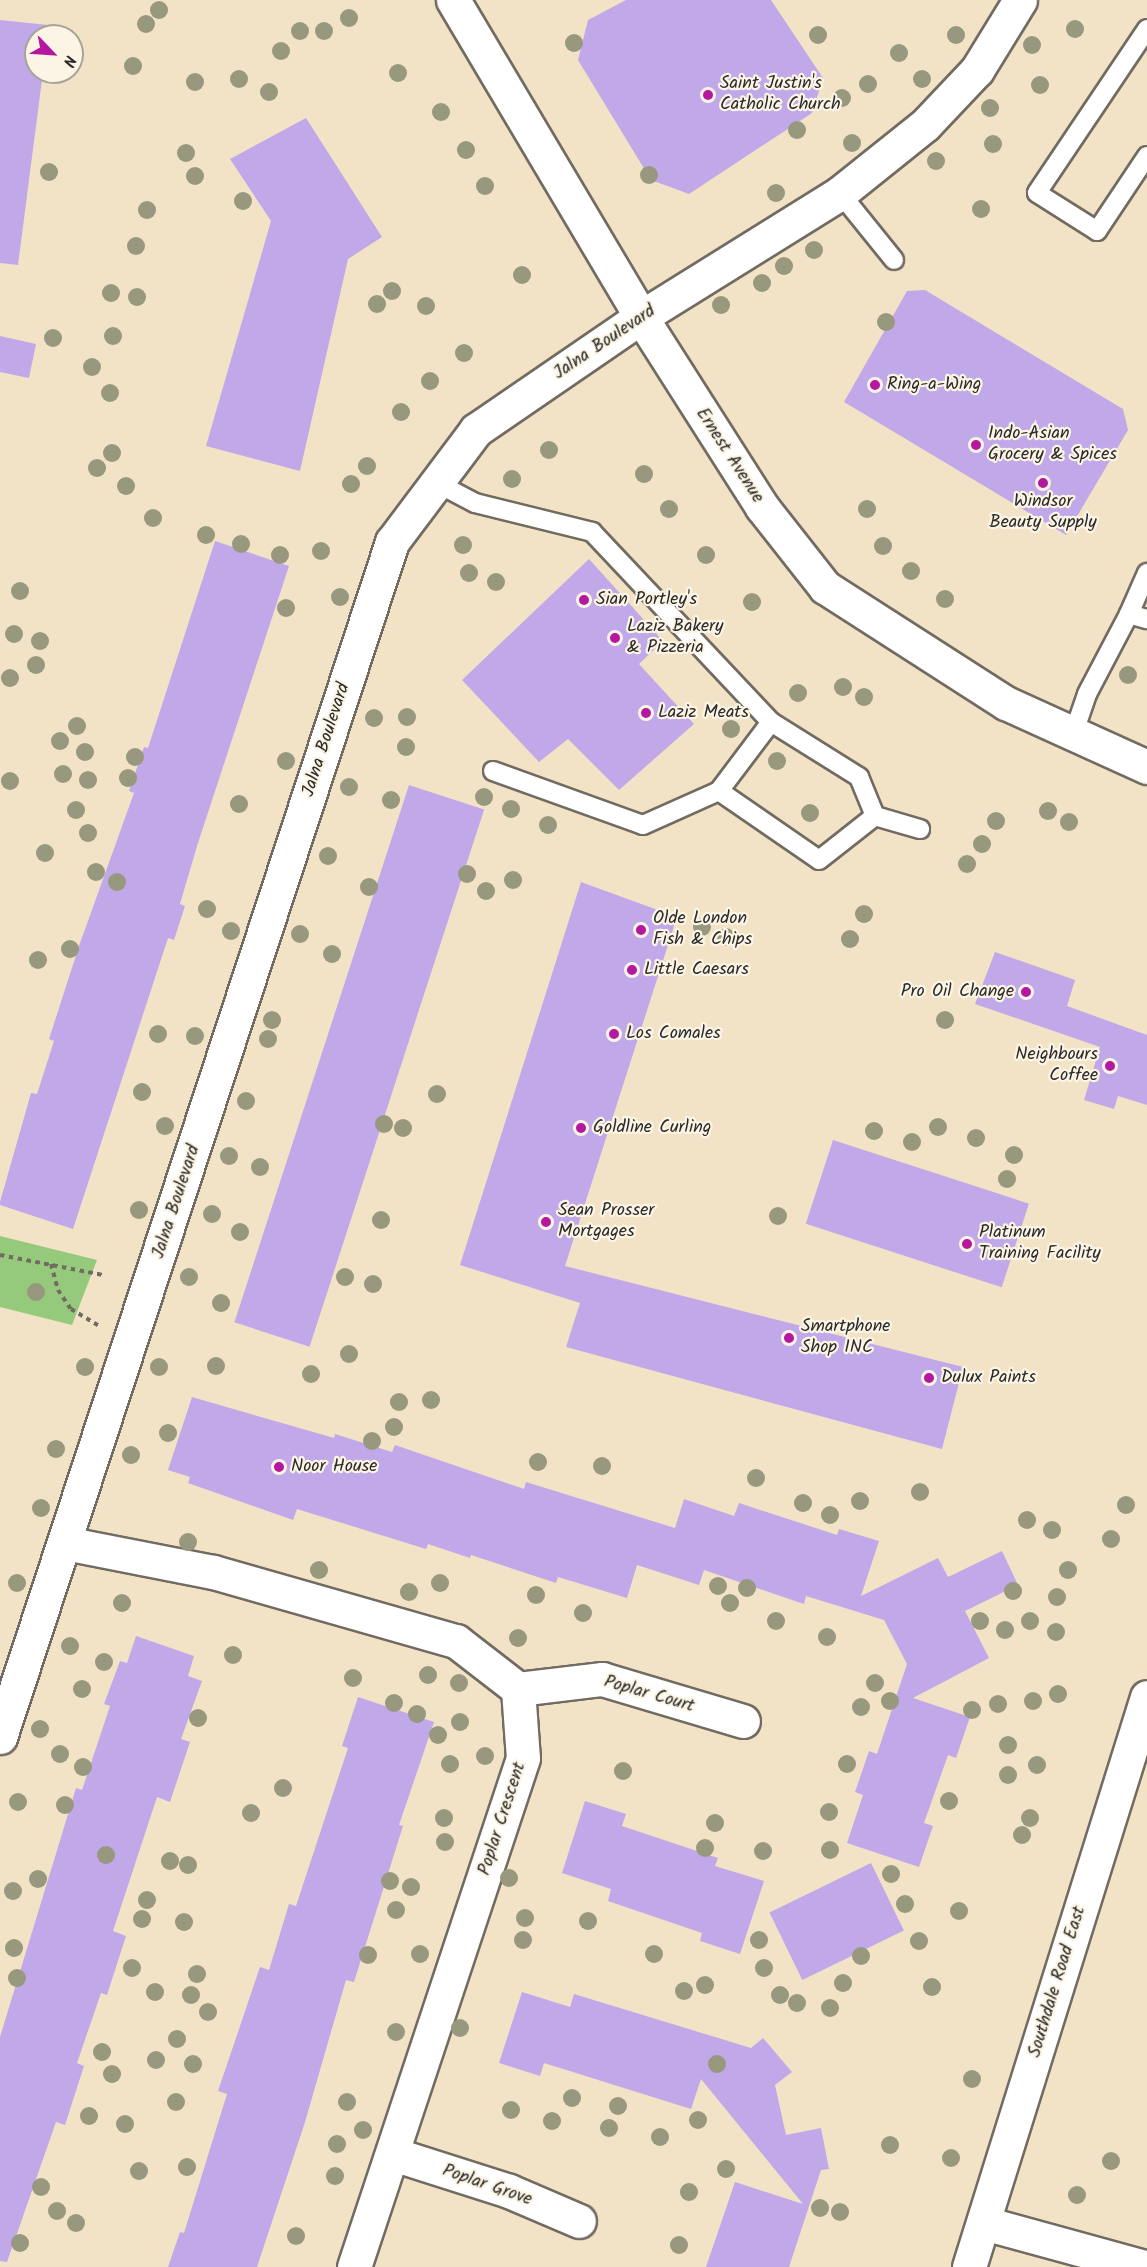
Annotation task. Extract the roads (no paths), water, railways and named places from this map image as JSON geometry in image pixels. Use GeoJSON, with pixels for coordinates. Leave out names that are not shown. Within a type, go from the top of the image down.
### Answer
{"type":"FeatureCollection","features":[{"type":"Feature","properties":{"kind":"street","name":"Ernest Avenue"},"geometry":{"type":"LineString","coordinates":[[453,0],[641,317],[762,507],[825,587],[1006,703],[1147,767]]}},
{"type":"Feature","properties":{"kind":"street","name":"Jalna Boulevard"},"geometry":{"type":"LineString","coordinates":[[0,1737],[392,542],[476,430],[641,317],[840,193],[925,125],[976,70],[1020,0]]}},
{"type":"Feature","properties":{"kind":"street"},"geometry":{"type":"LineString","coordinates":[[65,1543],[213,1572],[456,1641],[518,1689]]}},
{"type":"Feature","properties":{"kind":"street","name":"Poplar Court"},"geometry":{"type":"LineString","coordinates":[[518,1689],[602,1679],[743,1721]]}},
{"type":"Feature","properties":{"kind":"street","name":"Poplar Crescent"},"geometry":{"type":"LineString","coordinates":[[354,2267],[523,1758],[518,1689]]}},
{"type":"Feature","properties":{"kind":"street","name":"Southdale Road East"},"geometry":{"type":"LineString","coordinates":[[969,2267],[1147,1696]]}},
{"type":"Feature","properties":{"kind":"street","name":"Poplar Grove"},"geometry":{"type":"LineString","coordinates":[[393,2154],[509,2191],[579,2221]]}},
{"type":"Feature","properties":{"kind":"street"},"geometry":{"type":"LineString","coordinates":[[984,2223],[1145,2267]]}},
{"type":"Feature","properties":{"kind":"lane"},"geometry":{"type":"LineString","coordinates":[[1147,29],[1037,193],[1097,231],[1147,156]]}},
{"type":"Feature","properties":{"kind":"lane"},"geometry":{"type":"LineString","coordinates":[[840,193],[894,260]]}},
{"type":"Feature","properties":{"kind":"lane"},"geometry":{"type":"LineString","coordinates":[[436,483],[475,502],[592,532],[771,722],[859,777],[875,816]]}},
{"type":"Feature","properties":{"kind":"lane"},"geometry":{"type":"LineString","coordinates":[[1073,735],[1087,693],[1129,614],[1147,573]]}},
{"type":"Feature","properties":{"kind":"lane"},"geometry":{"type":"LineString","coordinates":[[1129,614],[1147,619]]}},
{"type":"Feature","properties":{"kind":"lane"},"geometry":{"type":"LineString","coordinates":[[494,771],[643,825],[719,791],[771,722]]}},
{"type":"Feature","properties":{"kind":"lane"},"geometry":{"type":"LineString","coordinates":[[719,791],[819,861],[875,816]]}},
{"type":"Feature","properties":{"kind":"lane"},"geometry":{"type":"LineString","coordinates":[[875,816],[920,829]]}},
{"type":"Feature","properties":{"kind":"place","name":"Saint Justin's Catholic Church"},"geometry":{"type":"Point","coordinates":[708,95]}},
{"type":"Feature","properties":{"kind":"place","name":"Ring-a-Wing"},"geometry":{"type":"Point","coordinates":[875,385]}},
{"type":"Feature","properties":{"kind":"place","name":"Indo-Asian Grocery & Spices"},"geometry":{"type":"Point","coordinates":[976,445]}},
{"type":"Feature","properties":{"kind":"place","name":"Windsor Beauty Supply"},"geometry":{"type":"Point","coordinates":[1043,483]}},
{"type":"Feature","properties":{"kind":"place","name":"Sian Portley's"},"geometry":{"type":"Point","coordinates":[584,600]}},
{"type":"Feature","properties":{"kind":"place","name":"Laziz Bakery & Pizzeria"},"geometry":{"type":"Point","coordinates":[615,638]}},
{"type":"Feature","properties":{"kind":"place","name":"Laziz Meats"},"geometry":{"type":"Point","coordinates":[646,713]}},
{"type":"Feature","properties":{"kind":"place","name":"Olde London Fish & Chips"},"geometry":{"type":"Point","coordinates":[641,930]}},
{"type":"Feature","properties":{"kind":"place","name":"Little Caesars"},"geometry":{"type":"Point","coordinates":[632,970]}},
{"type":"Feature","properties":{"kind":"place","name":"Pro Oil Change"},"geometry":{"type":"Point","coordinates":[1026,992]}},
{"type":"Feature","properties":{"kind":"place","name":"Los Comales"},"geometry":{"type":"Point","coordinates":[614,1034]}},
{"type":"Feature","properties":{"kind":"place","name":"Neighbours Coffee"},"geometry":{"type":"Point","coordinates":[1110,1066]}},
{"type":"Feature","properties":{"kind":"place","name":"Goldline Curling"},"geometry":{"type":"Point","coordinates":[581,1128]}},
{"type":"Feature","properties":{"kind":"place","name":"Sean Prosser Mortgages"},"geometry":{"type":"Point","coordinates":[546,1222]}},
{"type":"Feature","properties":{"kind":"place","name":"Platinum Training Facility"},"geometry":{"type":"Point","coordinates":[967,1244]}},
{"type":"Feature","properties":{"kind":"place","name":"Smartphone Shop INC"},"geometry":{"type":"Point","coordinates":[789,1338]}},
{"type":"Feature","properties":{"kind":"place","name":"Dulux Paints"},"geometry":{"type":"Point","coordinates":[929,1378]}},
{"type":"Feature","properties":{"kind":"place","name":"Noor House"},"geometry":{"type":"Point","coordinates":[279,1467]}}]}
